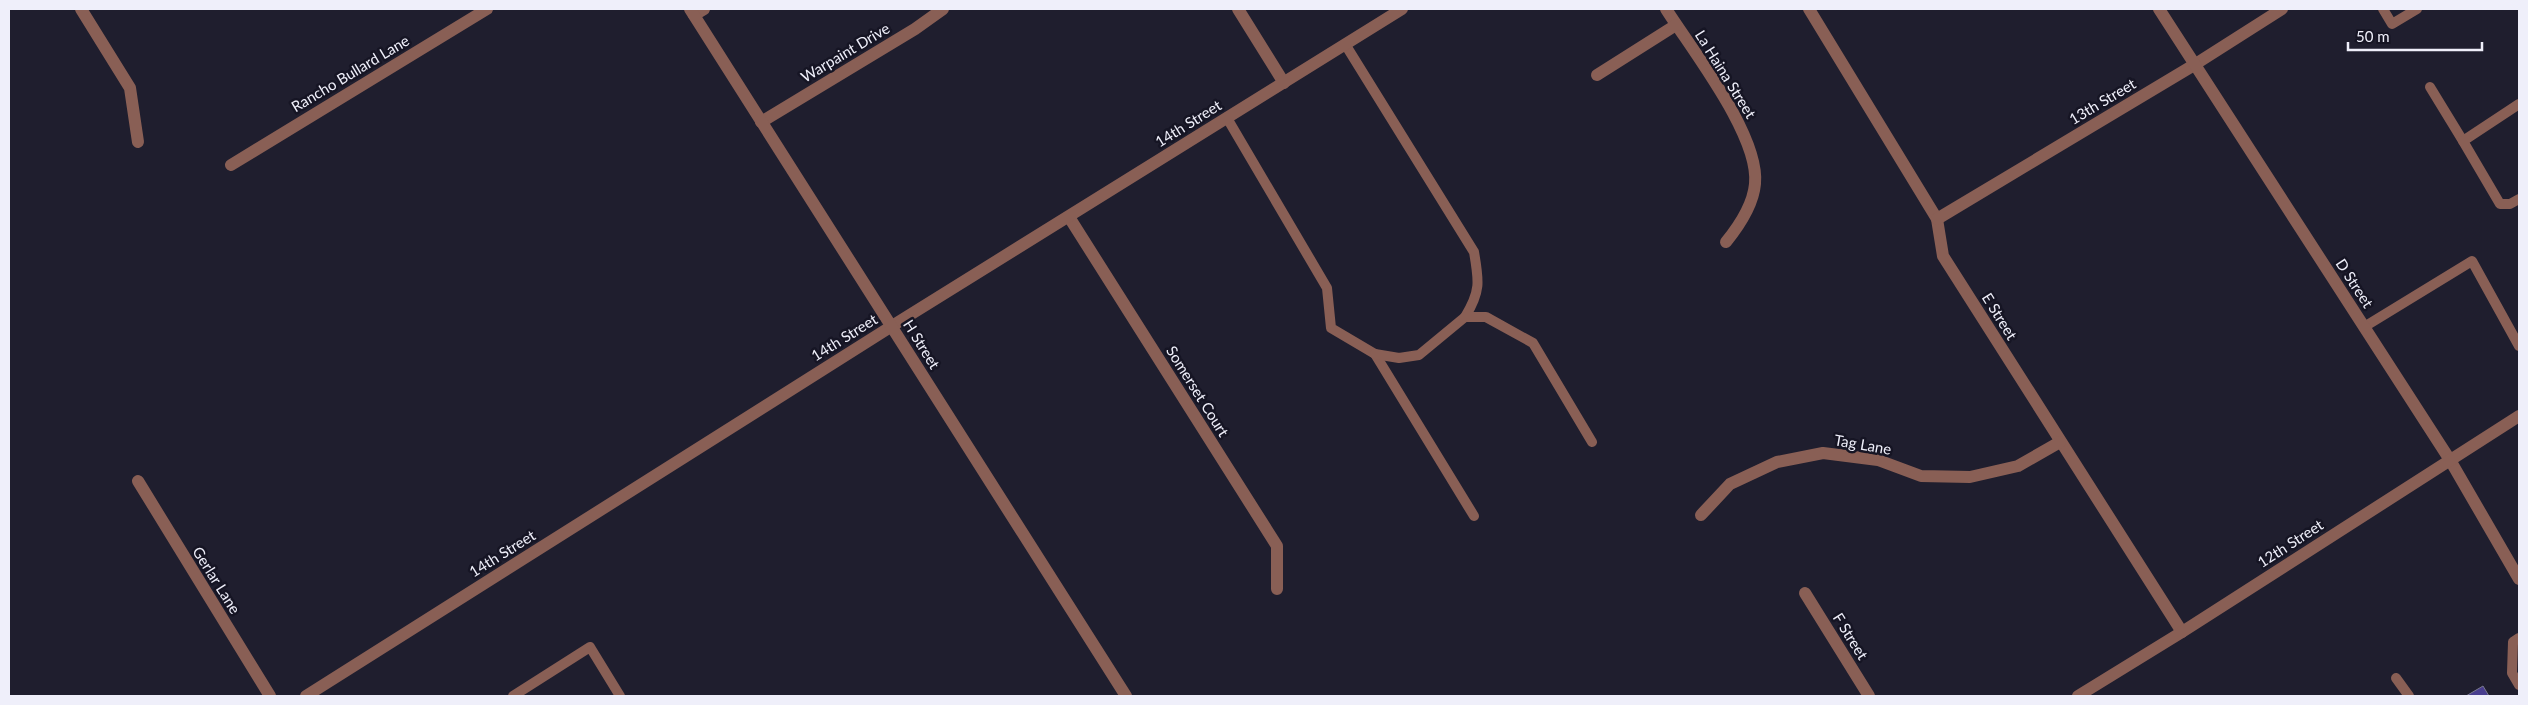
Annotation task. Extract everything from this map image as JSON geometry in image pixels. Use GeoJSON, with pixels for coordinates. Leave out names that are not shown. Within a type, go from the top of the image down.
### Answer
{"type":"FeatureCollection","features":[{"type":"Feature","properties":{"kind":"street"},"geometry":{"type":"LineString","coordinates":[[81,9],[130,88],[138,142]]}},
{"type":"Feature","properties":{"kind":"street","name":"Rancho Bullard Lane"},"geometry":{"type":"LineString","coordinates":[[231,165],[486,9]]}},
{"type":"Feature","properties":{"kind":"street","name":"Warpaint Drive"},"geometry":{"type":"LineString","coordinates":[[761,122],[915,29],[943,9]]}},
{"type":"Feature","properties":{"kind":"street"},"geometry":{"type":"LineString","coordinates":[[1238,9],[1284,83]]}},
{"type":"Feature","properties":{"kind":"street","name":"14th Street"},"geometry":{"type":"LineString","coordinates":[[306,696],[892,326],[1402,9]]}},
{"type":"Feature","properties":{"kind":"street","name":"La Haina Street"},"geometry":{"type":"LineString","coordinates":[[1666,9],[1740,124],[1753,160],[1755,185],[1742,223],[1726,242]]}},
{"type":"Feature","properties":{"kind":"street","name":"E Street"},"geometry":{"type":"LineString","coordinates":[[1809,9],[1937,218],[1943,256],[2182,632]]}},
{"type":"Feature","properties":{"kind":"street","name":"D Street"},"geometry":{"type":"LineString","coordinates":[[2158,9],[2450,460],[2519,579]]}},
{"type":"Feature","properties":{"kind":"street","name":"13th Street"},"geometry":{"type":"LineString","coordinates":[[1937,218],[2194,65],[2282,9]]}},
{"type":"Feature","properties":{"kind":"street","name":"H Street"},"geometry":{"type":"LineString","coordinates":[[696,11],[761,122],[1126,696]]}},
{"type":"Feature","properties":{"kind":"street"},"geometry":{"type":"LineString","coordinates":[[1597,75],[1676,25]]}},
{"type":"Feature","properties":{"kind":"street","name":"Somerset Court"},"geometry":{"type":"LineString","coordinates":[[1069,217],[1277,546],[1277,589]]}},
{"type":"Feature","properties":{"kind":"street","name":"12th Street"},"geometry":{"type":"LineString","coordinates":[[2078,696],[2182,632],[2519,416]]}},
{"type":"Feature","properties":{"kind":"street","name":"Tag Lane"},"geometry":{"type":"LineString","coordinates":[[1701,515],[1730,484],[1777,462],[1823,453],[1878,460],[1921,476],[1970,477],[2018,466],[2060,442]]}},
{"type":"Feature","properties":{"kind":"street","name":"Gerlar Lane"},"geometry":{"type":"LineString","coordinates":[[138,481],[270,696]]}},
{"type":"Feature","properties":{"kind":"street","name":"F Street"},"geometry":{"type":"LineString","coordinates":[[1805,593],[1868,696]]}},
{"type":"Feature","properties":{"kind":"lane"},"geometry":{"type":"LineString","coordinates":[[2383,9],[2392,24],[2417,9]]}},
{"type":"Feature","properties":{"kind":"lane"},"geometry":{"type":"LineString","coordinates":[[1227,118],[1327,288],[1331,328],[1375,354],[1399,358],[1419,355],[1465,317],[1475,300],[1479,283],[1474,252],[1345,44]]}},
{"type":"Feature","properties":{"kind":"lane"},"geometry":{"type":"LineString","coordinates":[[2430,87],[2500,204],[2510,204],[2519,199]]}},
{"type":"Feature","properties":{"kind":"lane"},"geometry":{"type":"LineString","coordinates":[[2463,141],[2519,104]]}},
{"type":"Feature","properties":{"kind":"lane"},"geometry":{"type":"LineString","coordinates":[[2364,327],[2472,261],[2519,346]]}},
{"type":"Feature","properties":{"kind":"lane"},"geometry":{"type":"LineString","coordinates":[[1465,317],[1486,318],[1532,343],[1592,442]]}},
{"type":"Feature","properties":{"kind":"lane"},"geometry":{"type":"LineString","coordinates":[[1375,354],[1474,516]]}},
{"type":"Feature","properties":{"kind":"lane"},"geometry":{"type":"LineString","coordinates":[[2519,638],[2513,642],[2512,673],[2519,685]]}},
{"type":"Feature","properties":{"kind":"lane"},"geometry":{"type":"LineString","coordinates":[[513,696],[590,647],[620,696]]}},
{"type":"Feature","properties":{"kind":"lane"},"geometry":{"type":"LineString","coordinates":[[2396,678],[2409,696]]}},
{"type":"Feature","properties":{"kind":"building"},"geometry":{"type":"Polygon","coordinates":[[[2483,686],[2489,696],[2466,696],[2483,686]]]}}]}
